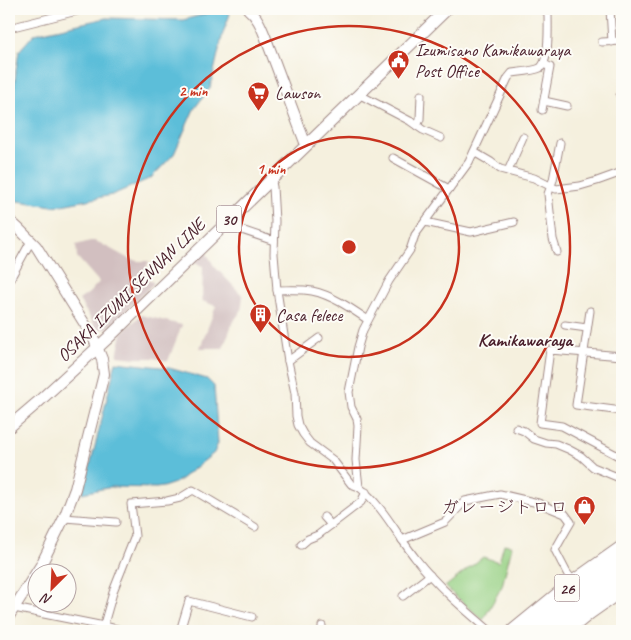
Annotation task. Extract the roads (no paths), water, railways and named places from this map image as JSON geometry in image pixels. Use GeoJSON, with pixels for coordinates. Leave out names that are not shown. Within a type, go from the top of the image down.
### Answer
{"type":"FeatureCollection","features":[{"type":"Feature","properties":{"kind":"highway","name":"26"},"geometry":{"type":"LineString","coordinates":[[514,631],[574,582],[622,548]]}},
{"type":"Feature","properties":{"kind":"highway","name":"26"},"geometry":{"type":"LineString","coordinates":[[534,631],[586,588],[622,562]]}},
{"type":"Feature","properties":{"kind":"highway","name":"26"},"geometry":{"type":"LineString","coordinates":[[549,631],[622,575]]}},
{"type":"Feature","properties":{"kind":"highway","name":"26"},"geometry":{"type":"LineString","coordinates":[[566,631],[622,589]]}},
{"type":"Feature","properties":{"kind":"main road","name":"OSAKA IZUMI SENNAN LINE"},"geometry":{"type":"LineString","coordinates":[[9,426],[98,347],[447,9]]}},
{"type":"Feature","properties":{"kind":"street"},"geometry":{"type":"LineString","coordinates":[[9,25],[13,27],[85,9]]}},
{"type":"Feature","properties":{"kind":"street"},"geometry":{"type":"LineString","coordinates":[[248,9],[262,29],[306,145]]}},
{"type":"Feature","properties":{"kind":"street"},"geometry":{"type":"LineString","coordinates":[[359,487],[356,460],[358,426],[351,407],[349,392],[363,330],[389,281],[410,250],[415,235],[469,162],[508,78],[512,73],[539,69],[544,64],[548,14],[544,9]]}},
{"type":"Feature","properties":{"kind":"street"},"geometry":{"type":"LineString","coordinates":[[610,9],[612,42]]}},
{"type":"Feature","properties":{"kind":"street"},"geometry":{"type":"LineString","coordinates":[[602,42],[622,41]]}},
{"type":"Feature","properties":{"kind":"street"},"geometry":{"type":"LineString","coordinates":[[542,110],[550,67],[544,64]]}},
{"type":"Feature","properties":{"kind":"street"},"geometry":{"type":"LineString","coordinates":[[360,93],[423,130],[441,138]]}},
{"type":"Feature","properties":{"kind":"street"},"geometry":{"type":"LineString","coordinates":[[417,126],[420,120],[421,95]]}},
{"type":"Feature","properties":{"kind":"street"},"geometry":{"type":"LineString","coordinates":[[544,101],[567,106]]}},
{"type":"Feature","properties":{"kind":"street"},"geometry":{"type":"LineString","coordinates":[[508,172],[523,137]]}},
{"type":"Feature","properties":{"kind":"street"},"geometry":{"type":"LineString","coordinates":[[557,252],[553,238],[548,194],[553,180],[560,143]]}},
{"type":"Feature","properties":{"kind":"street"},"geometry":{"type":"LineString","coordinates":[[474,152],[500,169],[534,178],[556,189],[580,186],[622,172]]}},
{"type":"Feature","properties":{"kind":"street"},"geometry":{"type":"LineString","coordinates":[[393,158],[449,189]]}},
{"type":"Feature","properties":{"kind":"street"},"geometry":{"type":"LineString","coordinates":[[272,178],[277,290],[295,393],[298,425],[310,443],[332,460],[351,484],[366,492],[378,505],[430,576],[490,631]]}},
{"type":"Feature","properties":{"kind":"street"},"geometry":{"type":"LineString","coordinates":[[9,220],[36,246],[88,328],[98,347],[104,374],[75,489],[64,518],[41,565],[11,612],[125,631]]}},
{"type":"Feature","properties":{"kind":"street"},"geometry":{"type":"LineString","coordinates":[[425,222],[471,232],[514,222]]}},
{"type":"Feature","properties":{"kind":"street"},"geometry":{"type":"LineString","coordinates":[[224,224],[274,240]]}},
{"type":"Feature","properties":{"kind":"street"},"geometry":{"type":"LineString","coordinates":[[9,282],[31,240]]}},
{"type":"Feature","properties":{"kind":"street"},"geometry":{"type":"LineString","coordinates":[[277,290],[301,290],[328,296],[368,320]]}},
{"type":"Feature","properties":{"kind":"street"},"geometry":{"type":"LineString","coordinates":[[590,311],[576,405],[622,411]]}},
{"type":"Feature","properties":{"kind":"street"},"geometry":{"type":"LineString","coordinates":[[565,324],[587,328]]}},
{"type":"Feature","properties":{"kind":"street"},"geometry":{"type":"LineString","coordinates":[[288,361],[319,338]]}},
{"type":"Feature","properties":{"kind":"street"},"geometry":{"type":"LineString","coordinates":[[622,356],[550,350],[540,423],[562,426],[622,458]]}},
{"type":"Feature","properties":{"kind":"street"},"geometry":{"type":"LineString","coordinates":[[516,428],[546,443],[556,444],[568,449],[581,456],[593,467],[622,479]]}},
{"type":"Feature","properties":{"kind":"street"},"geometry":{"type":"LineString","coordinates":[[103,628],[114,589],[135,536],[131,504],[174,500],[193,490],[255,528]]}},
{"type":"Feature","properties":{"kind":"street"},"geometry":{"type":"LineString","coordinates":[[301,545],[308,539],[318,535],[361,502],[366,492]]}},
{"type":"Feature","properties":{"kind":"street"},"geometry":{"type":"LineString","coordinates":[[402,540],[445,522],[465,501],[500,494],[538,503],[565,514],[571,522],[555,550],[574,582]]}},
{"type":"Feature","properties":{"kind":"street"},"geometry":{"type":"LineString","coordinates":[[324,517],[331,525]]}},
{"type":"Feature","properties":{"kind":"street"},"geometry":{"type":"LineString","coordinates":[[64,518],[116,522]]}},
{"type":"Feature","properties":{"kind":"street"},"geometry":{"type":"LineString","coordinates":[[403,596],[430,576]]}},
{"type":"Feature","properties":{"kind":"street"},"geometry":{"type":"LineString","coordinates":[[180,631],[189,601],[252,617]]}},
{"type":"Feature","properties":{"kind":"water"},"geometry":{"type":"Polygon","coordinates":[[[224,9],[230,14],[223,33],[210,88],[194,109],[174,154],[151,178],[112,195],[62,205],[52,206],[11,200],[9,144],[16,70],[19,51],[34,34],[106,18],[183,20],[224,9]]]}},
{"type":"Feature","properties":{"kind":"water"},"geometry":{"type":"Polygon","coordinates":[[[116,362],[169,368],[207,379],[214,386],[218,443],[214,453],[175,483],[156,488],[112,487],[82,493],[87,478],[116,362]]]}},
{"type":"Feature","properties":{"kind":"place","name":"Izumisano Kamikawaraya Post Office"},"geometry":{"type":"Point","coordinates":[399,79]}},
{"type":"Feature","properties":{"kind":"place","name":"Lawson"},"geometry":{"type":"Point","coordinates":[259,112]}},
{"type":"Feature","properties":{"kind":"place","name":"Casa felece"},"geometry":{"type":"Point","coordinates":[260,334]}},
{"type":"Feature","properties":{"kind":"place","name":"ガレージトロロ"},"geometry":{"type":"Point","coordinates":[584,526]}},
{"type":"Feature","properties":{"kind":"district","name":"Kamikawaraya"},"geometry":{"type":"Point","coordinates":[525,339]}}]}
